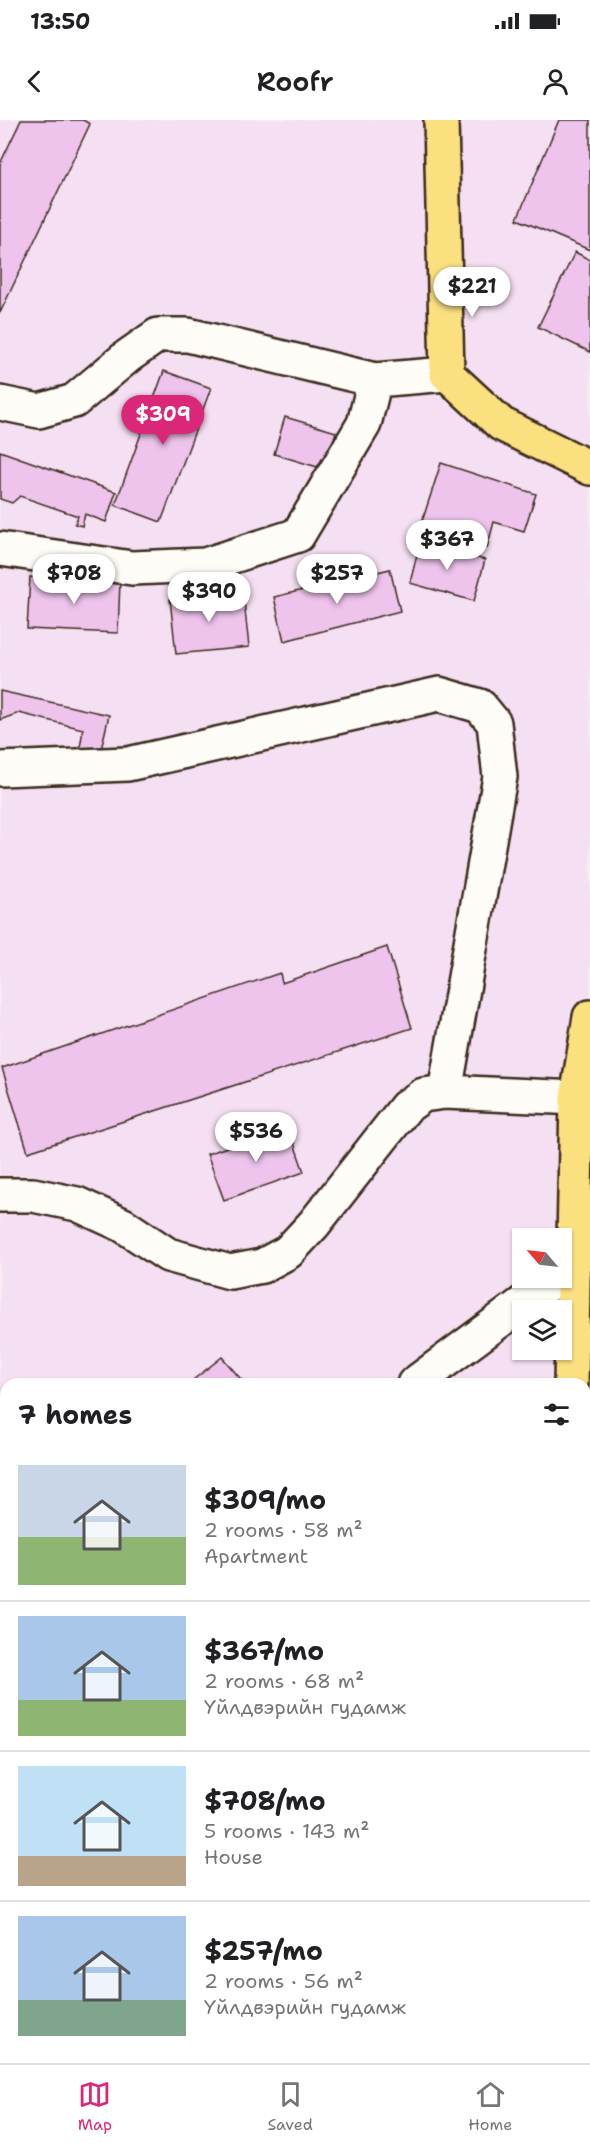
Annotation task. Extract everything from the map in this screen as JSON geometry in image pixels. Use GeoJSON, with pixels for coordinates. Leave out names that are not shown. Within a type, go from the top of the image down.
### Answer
{"type":"FeatureCollection","features":[{"type":"Feature","properties":{"kind":"main road"},"geometry":{"type":"LineString","coordinates":[[441,120],[447,374],[501,424],[590,468]]}},
{"type":"Feature","properties":{"kind":"main road"},"geometry":{"type":"LineString","coordinates":[[567,1228],[577,1098],[590,1017]]}},
{"type":"Feature","properties":{"kind":"main road"},"geometry":{"type":"LineString","coordinates":[[565,1288],[571,1378]]}},
{"type":"Feature","properties":{"kind":"street"},"geometry":{"type":"LineString","coordinates":[[0,403],[39,411],[74,400],[158,335],[188,335],[375,380],[447,374]]}},
{"type":"Feature","properties":{"kind":"street"},"geometry":{"type":"LineString","coordinates":[[0,549],[132,568],[206,564],[298,535],[364,424],[375,380]]}},
{"type":"Feature","properties":{"kind":"street"},"geometry":{"type":"LineString","coordinates":[[0,769],[128,764],[439,694],[480,706],[494,723],[500,777],[445,1092]]}},
{"type":"Feature","properties":{"kind":"street"},"geometry":{"type":"LineString","coordinates":[[0,1195],[33,1195],[77,1204],[123,1225],[168,1255],[230,1272],[262,1266],[288,1252],[314,1224],[406,1107],[423,1095],[445,1092],[577,1098]]}},
{"type":"Feature","properties":{"kind":"street"},"geometry":{"type":"LineString","coordinates":[[422,1378],[544,1288]]}},
{"type":"Feature","properties":{"kind":"shaded area"},"geometry":{"type":"Polygon","coordinates":[[[0,120],[590,120],[590,1378],[0,1378],[0,120]]]}},
{"type":"Feature","properties":{"kind":"building"},"geometry":{"type":"Polygon","coordinates":[[[21,120],[83,120],[90,124],[0,313],[0,164],[21,120]]]}},
{"type":"Feature","properties":{"kind":"building"},"geometry":{"type":"Polygon","coordinates":[[[559,120],[590,120],[590,250],[517,219],[559,120]]]}},
{"type":"Feature","properties":{"kind":"building"},"geometry":{"type":"Polygon","coordinates":[[[575,252],[590,260],[590,352],[538,327],[575,252]]]}},
{"type":"Feature","properties":{"kind":"building"},"geometry":{"type":"Polygon","coordinates":[[[164,371],[211,388],[161,522],[115,505],[164,371]]]}},
{"type":"Feature","properties":{"kind":"building"},"geometry":{"type":"Polygon","coordinates":[[[285,417],[336,432],[324,469],[274,454],[285,417]]]}},
{"type":"Feature","properties":{"kind":"building"},"geometry":{"type":"Polygon","coordinates":[[[0,451],[116,492],[106,522],[85,514],[82,526],[75,524],[78,516],[20,496],[12,503],[0,499],[0,451]]]}},
{"type":"Feature","properties":{"kind":"building"},"geometry":{"type":"Polygon","coordinates":[[[441,463],[536,494],[524,531],[494,522],[487,548],[418,534],[441,463]]]}},
{"type":"Feature","properties":{"kind":"building"},"geometry":{"type":"Polygon","coordinates":[[[420,542],[485,560],[474,601],[410,583],[420,542]]]}},
{"type":"Feature","properties":{"kind":"building"},"geometry":{"type":"Polygon","coordinates":[[[390,569],[400,611],[284,641],[274,597],[390,569]]]}},
{"type":"Feature","properties":{"kind":"building"},"geometry":{"type":"Polygon","coordinates":[[[30,577],[120,581],[118,633],[27,629],[30,577]]]}},
{"type":"Feature","properties":{"kind":"building"},"geometry":{"type":"Polygon","coordinates":[[[243,592],[249,647],[176,654],[170,599],[243,592]]]}},
{"type":"Feature","properties":{"kind":"building"},"geometry":{"type":"Polygon","coordinates":[[[0,691],[109,715],[100,754],[80,748],[83,729],[19,713],[0,720],[0,691]]]}},
{"type":"Feature","properties":{"kind":"building"},"geometry":{"type":"Polygon","coordinates":[[[387,947],[412,1028],[28,1152],[2,1068],[280,973],[282,983],[387,947]]]}},
{"type":"Feature","properties":{"kind":"building"},"geometry":{"type":"Polygon","coordinates":[[[288,1126],[304,1172],[224,1200],[207,1154],[288,1126]]]}},
{"type":"Feature","properties":{"kind":"building"},"geometry":{"type":"Polygon","coordinates":[[[222,1357],[240,1378],[196,1378],[222,1357]]]}}]}
